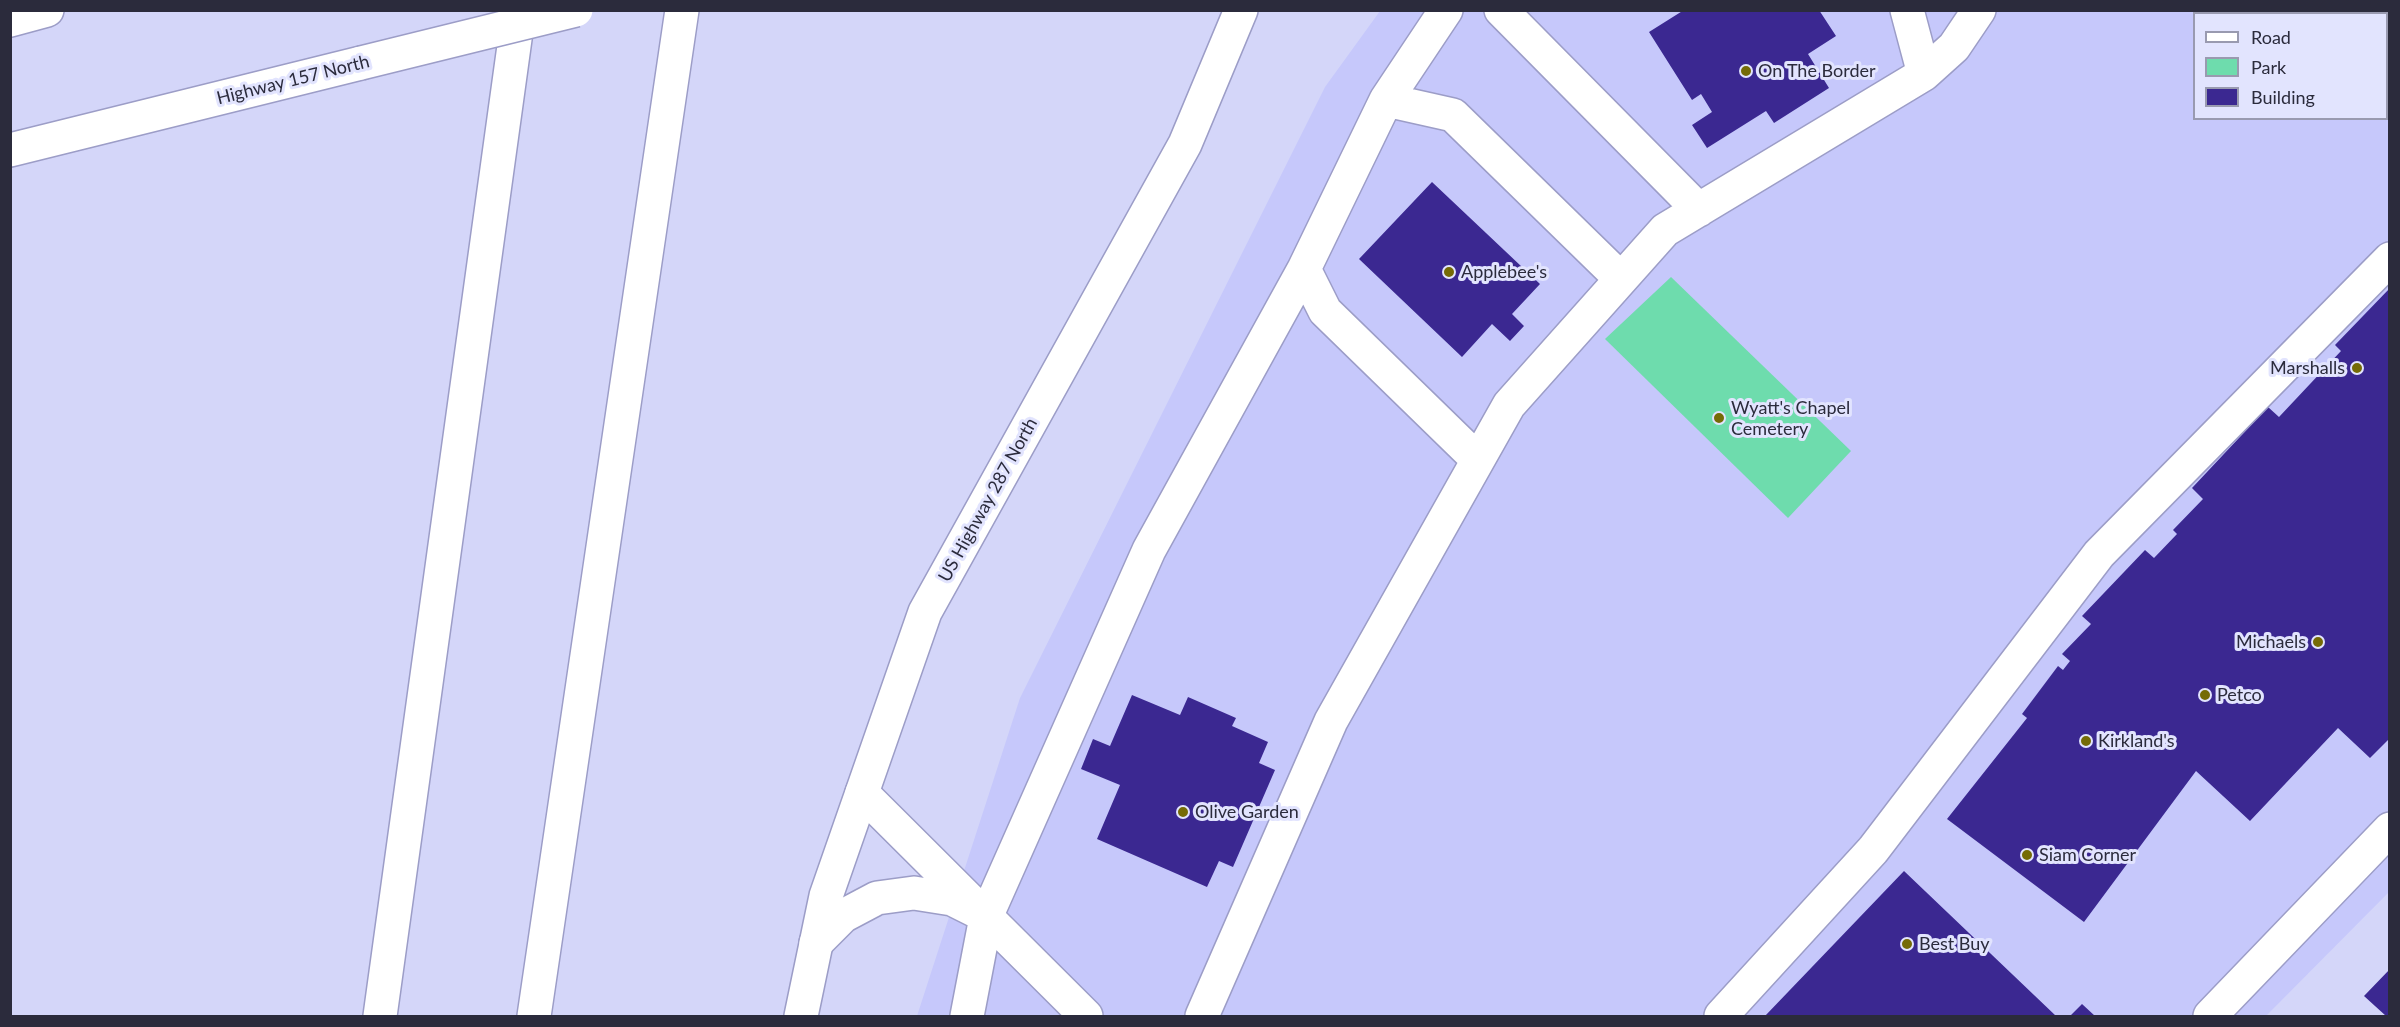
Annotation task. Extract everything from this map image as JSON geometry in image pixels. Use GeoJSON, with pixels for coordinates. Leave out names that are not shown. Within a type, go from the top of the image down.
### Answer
{"type":"FeatureCollection","features":[{"type":"Feature","properties":{"kind":"main road"},"geometry":{"type":"LineString","coordinates":[[10,20],[47,10]]}},
{"type":"Feature","properties":{"kind":"main road"},"geometry":{"type":"LineString","coordinates":[[380,1017],[519,10]]}},
{"type":"Feature","properties":{"kind":"main road","name":"Highway 157 North"},"geometry":{"type":"LineString","coordinates":[[10,150],[576,10]]}},
{"type":"Feature","properties":{"kind":"main road"},"geometry":{"type":"LineString","coordinates":[[534,1017],[682,10]]}},
{"type":"Feature","properties":{"kind":"main road","name":"US Highway 287 North"},"geometry":{"type":"LineString","coordinates":[[801,1017],[826,896],[925,612],[1180,154],[1241,10]]}},
{"type":"Feature","properties":{"kind":"main road"},"geometry":{"type":"LineString","coordinates":[[1216,73],[1260,10]]}},
{"type":"Feature","properties":{"kind":"main road"},"geometry":{"type":"LineString","coordinates":[[967,1017],[986,917],[1149,550],[1304,269],[1386,100],[1446,10]]}},
{"type":"Feature","properties":{"kind":"main road"},"geometry":{"type":"LineString","coordinates":[[1501,10],[1699,210]]}},
{"type":"Feature","properties":{"kind":"main road"},"geometry":{"type":"LineString","coordinates":[[1907,10],[1924,74]]}},
{"type":"Feature","properties":{"kind":"main road"},"geometry":{"type":"LineString","coordinates":[[1202,1017],[1331,721],[1509,405],[1665,231],[1924,74],[1954,47],[1979,10]]}},
{"type":"Feature","properties":{"kind":"main road"},"geometry":{"type":"LineString","coordinates":[[1386,100],[1453,115],[1621,279]]}},
{"type":"Feature","properties":{"kind":"main road"},"geometry":{"type":"LineString","coordinates":[[1721,1017],[1873,850],[2099,554],[2390,259]]}},
{"type":"Feature","properties":{"kind":"main road"},"geometry":{"type":"LineString","coordinates":[[1304,269],[1324,311],[1478,460]]}},
{"type":"Feature","properties":{"kind":"main road"},"geometry":{"type":"LineString","coordinates":[[862,793],[1086,1017]]}},
{"type":"Feature","properties":{"kind":"main road"},"geometry":{"type":"LineString","coordinates":[[2210,1017],[2390,829]]}},
{"type":"Feature","properties":{"kind":"main road"},"geometry":{"type":"LineString","coordinates":[[816,943],[843,916],[877,898],[914,893],[943,897],[952,899],[986,917]]}},
{"type":"Feature","properties":{"kind":"shaded area"},"geometry":{"type":"Polygon","coordinates":[[[1380,11],[2389,11],[2389,892],[2266,1016],[917,1016],[1020,698],[1325,87],[1380,11]]]}},
{"type":"Feature","properties":{"kind":"green space"},"geometry":{"type":"Polygon","coordinates":[[[1671,277],[1851,451],[1788,518],[1605,339],[1671,277]]]}},
{"type":"Feature","properties":{"kind":"building","name":"On The Border"},"geometry":{"type":"Polygon","coordinates":[[[1684,10],[1819,10],[1836,36],[1808,54],[1829,88],[1774,123],[1766,111],[1707,148],[1692,125],[1712,112],[1701,94],[1692,100],[1649,32],[1684,10]]]}},
{"type":"Feature","properties":{"kind":"building","name":"Applebee's"},"geometry":{"type":"Polygon","coordinates":[[[1432,182],[1540,284],[1512,314],[1524,326],[1510,341],[1492,324],[1462,357],[1359,259],[1432,182]]]}},
{"type":"Feature","properties":{"kind":"building"},"geometry":{"type":"Polygon","coordinates":[[[2390,288],[2390,738],[2370,758],[2338,728],[2250,821],[2196,771],[2084,922],[1947,819],[2027,718],[2022,714],[2058,666],[2063,670],[2070,661],[2062,654],[2091,624],[2082,616],[2145,550],[2154,558],[2177,534],[2173,530],[2203,499],[2192,488],[2268,407],[2279,417],[2341,351],[2335,345],[2390,288]]]}},
{"type":"Feature","properties":{"kind":"building","name":"Olive Garden"},"geometry":{"type":"Polygon","coordinates":[[[1132,695],[1180,715],[1188,697],[1236,718],[1232,726],[1268,742],[1259,763],[1275,770],[1233,867],[1219,861],[1207,887],[1097,839],[1120,785],[1081,769],[1093,739],[1110,746],[1132,695]]]}},
{"type":"Feature","properties":{"kind":"building","name":"Best Buy"},"geometry":{"type":"Polygon","coordinates":[[[1904,871],[2056,1016],[1765,1016],[1904,871]]]}},
{"type":"Feature","properties":{"kind":"building"},"geometry":{"type":"Polygon","coordinates":[[[2390,969],[2390,1016],[2386,1016],[2364,996],[2390,969]]]}},
{"type":"Feature","properties":{"kind":"building"},"geometry":{"type":"Polygon","coordinates":[[[2082,1004],[2095,1016],[2070,1016],[2082,1004]]]}},
{"type":"Feature","properties":{"kind":"place","name":"On The Border"},"geometry":{"type":"Point","coordinates":[1746,71]}},
{"type":"Feature","properties":{"kind":"place","name":"Applebee's"},"geometry":{"type":"Point","coordinates":[1449,272]}},
{"type":"Feature","properties":{"kind":"place","name":"Marshalls"},"geometry":{"type":"Point","coordinates":[2357,368]}},
{"type":"Feature","properties":{"kind":"place","name":"Wyatt's Chapel Cemetery"},"geometry":{"type":"Point","coordinates":[1719,418]}},
{"type":"Feature","properties":{"kind":"place","name":"Michaels"},"geometry":{"type":"Point","coordinates":[2318,642]}},
{"type":"Feature","properties":{"kind":"place","name":"Petco"},"geometry":{"type":"Point","coordinates":[2205,695]}},
{"type":"Feature","properties":{"kind":"place","name":"Kirkland's"},"geometry":{"type":"Point","coordinates":[2086,741]}},
{"type":"Feature","properties":{"kind":"place","name":"Olive Garden"},"geometry":{"type":"Point","coordinates":[1183,812]}},
{"type":"Feature","properties":{"kind":"place","name":"Siam Corner"},"geometry":{"type":"Point","coordinates":[2027,855]}},
{"type":"Feature","properties":{"kind":"place","name":"Best Buy"},"geometry":{"type":"Point","coordinates":[1907,944]}}]}
